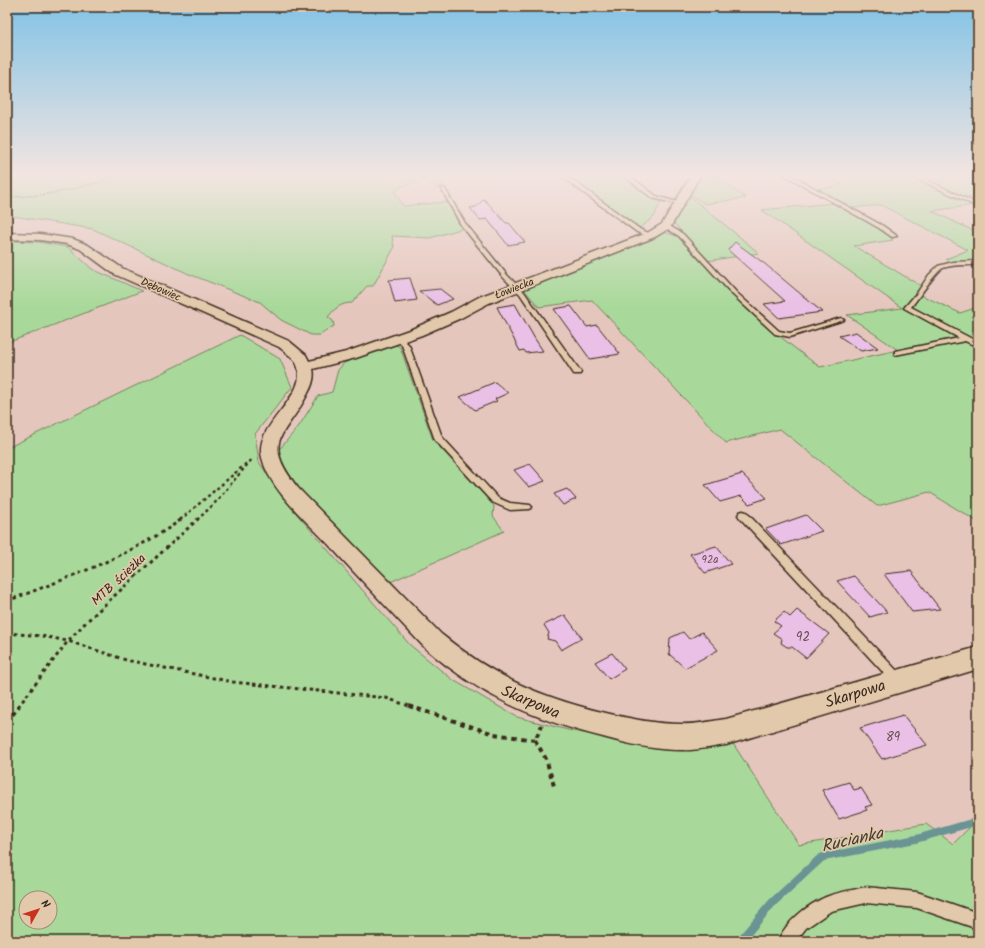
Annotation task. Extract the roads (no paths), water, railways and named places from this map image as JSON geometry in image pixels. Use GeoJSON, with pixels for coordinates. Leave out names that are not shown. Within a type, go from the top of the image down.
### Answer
{"type":"FeatureCollection","features":[{"type":"Feature","properties":{"kind":"street"},"geometry":{"type":"LineString","coordinates":[[666,226],[670,218]]}},
{"type":"Feature","properties":{"kind":"street","name":"Łowiecka"},"geometry":{"type":"LineString","coordinates":[[305,367],[351,355],[446,320],[484,300],[651,235],[666,226]]}},
{"type":"Feature","properties":{"kind":"street","name":"Dębowiec"},"geometry":{"type":"LineString","coordinates":[[7,236],[56,238],[77,244],[118,271],[284,344],[296,352],[305,367]]}},
{"type":"Feature","properties":{"kind":"street","name":"Skarpowa"},"geometry":{"type":"LineString","coordinates":[[305,367],[306,380],[301,394],[276,428],[260,455],[272,463],[292,494],[433,641],[456,662],[489,684],[549,711],[630,731],[664,736],[694,737],[726,732],[898,680],[978,658]]}},
{"type":"Feature","properties":{"kind":"lane"},"geometry":{"type":"LineString","coordinates":[[460,218],[505,276],[518,287],[577,372]]}},
{"type":"Feature","properties":{"kind":"lane"},"geometry":{"type":"LineString","coordinates":[[622,218],[640,231],[651,235]]}},
{"type":"Feature","properties":{"kind":"lane"},"geometry":{"type":"LineString","coordinates":[[865,218],[894,236]]}},
{"type":"Feature","properties":{"kind":"lane"},"geometry":{"type":"LineString","coordinates":[[666,226],[681,235],[735,294],[777,333],[790,335],[841,320]]}},
{"type":"Feature","properties":{"kind":"lane"},"geometry":{"type":"LineString","coordinates":[[978,263],[953,264],[940,267],[931,276],[907,308],[978,345]]}},
{"type":"Feature","properties":{"kind":"lane"},"geometry":{"type":"LineString","coordinates":[[399,338],[405,345],[438,438],[495,500],[513,508],[527,507]]}},
{"type":"Feature","properties":{"kind":"lane"},"geometry":{"type":"LineString","coordinates":[[898,353],[965,339]]}},
{"type":"Feature","properties":{"kind":"lane"},"geometry":{"type":"LineString","coordinates":[[743,515],[898,680]]}},
{"type":"Feature","properties":{"kind":"lane"},"geometry":{"type":"LineString","coordinates":[[786,941],[800,922],[828,904],[866,895],[917,900],[978,921]]}},
{"type":"Feature","properties":{"kind":"waterway","name":"Rucianka"},"geometry":{"type":"LineString","coordinates":[[740,941],[772,903],[822,857],[916,839],[978,821]]}}]}
